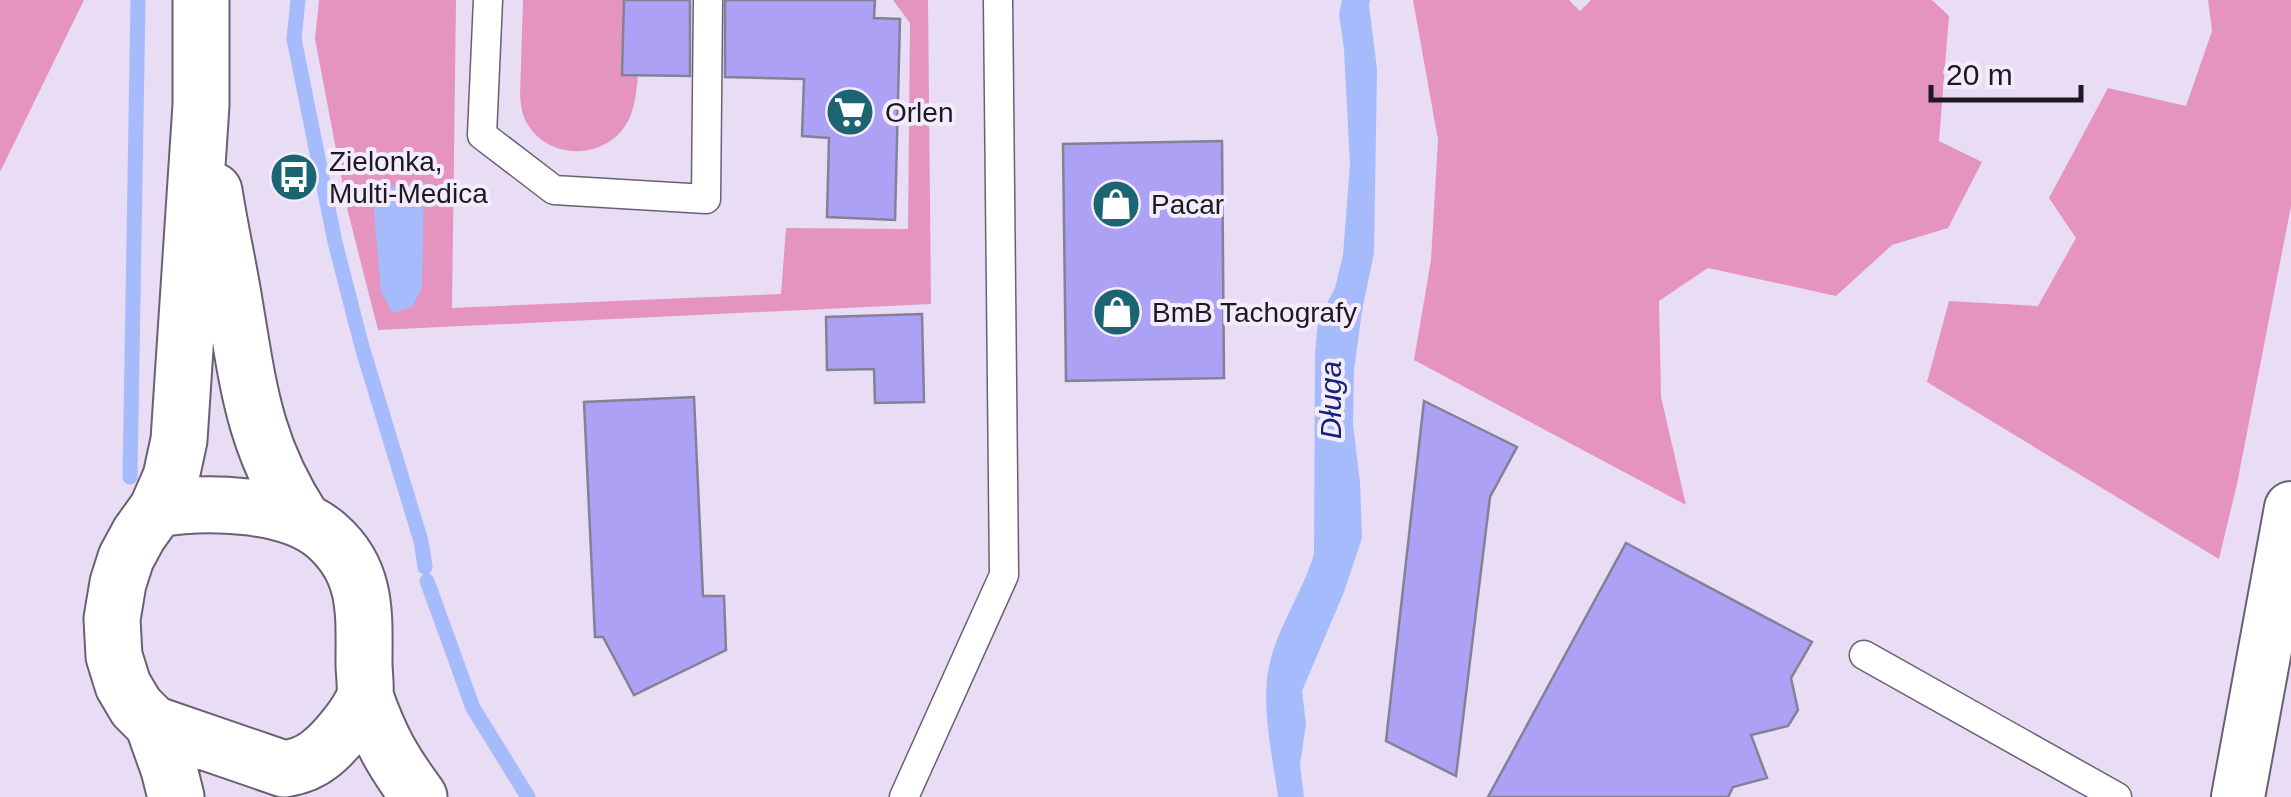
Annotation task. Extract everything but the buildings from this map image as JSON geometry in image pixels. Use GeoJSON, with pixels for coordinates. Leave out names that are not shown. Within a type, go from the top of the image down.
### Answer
{"type":"FeatureCollection","features":[{"type":"Feature","properties":{"kind":"main road"},"geometry":{"type":"LineString","coordinates":[[202,0],[200,104],[179,440],[172,477],[126,558],[118,583],[112,619],[114,656],[122,685],[153,724],[295,782],[352,719],[365,696]]}},
{"type":"Feature","properties":{"kind":"main road"},"geometry":{"type":"LineString","coordinates":[[200,104],[254,416],[267,454],[303,520]]}},
{"type":"Feature","properties":{"kind":"main road"},"geometry":{"type":"LineString","coordinates":[[157,509],[214,504],[264,510],[303,520],[326,535],[347,557],[359,581],[364,608],[365,696],[379,736],[418,797]]}},
{"type":"Feature","properties":{"kind":"main road"},"geometry":{"type":"LineString","coordinates":[[153,724],[176,797]]}},
{"type":"Feature","properties":{"kind":"street"},"geometry":{"type":"LineString","coordinates":[[2238,797],[2291,508]]}},
{"type":"Feature","properties":{"kind":"lane"},"geometry":{"type":"LineString","coordinates":[[488,0],[482,135],[554,190],[706,199],[708,0]]}},
{"type":"Feature","properties":{"kind":"lane"},"geometry":{"type":"LineString","coordinates":[[904,797],[1004,576],[998,0]]}},
{"type":"Feature","properties":{"kind":"lane"},"geometry":{"type":"LineString","coordinates":[[1864,655],[2118,797]]}},
{"type":"Feature","properties":{"kind":"shaded area"},"geometry":{"type":"Polygon","coordinates":[[[0,0],[84,0],[0,172],[0,0]]]}},
{"type":"Feature","properties":{"kind":"shaded area"},"geometry":{"type":"Polygon","coordinates":[[[319,0],[456,0],[452,308],[781,294],[786,228],[908,229],[910,23],[893,0],[928,0],[931,304],[378,330],[348,212],[315,39],[319,0]]]}},
{"type":"Feature","properties":{"kind":"shaded area"},"geometry":{"type":"Polygon","coordinates":[[[523,0],[639,0],[634,105],[621,131],[610,141],[596,148],[566,150],[552,146],[528,125],[520,95],[523,0]]]}},
{"type":"Feature","properties":{"kind":"shaded area"},"geometry":{"type":"Polygon","coordinates":[[[1413,0],[1569,0],[1580,11],[1591,0],[1932,0],[1949,16],[1939,141],[1982,162],[1948,228],[1892,245],[1836,296],[1708,268],[1659,301],[1661,397],[1686,505],[1414,360],[1431,260],[1438,140],[1413,0]]]}},
{"type":"Feature","properties":{"kind":"shaded area"},"geometry":{"type":"Polygon","coordinates":[[[2208,0],[2291,0],[2291,206],[2219,559],[1927,382],[1949,301],[2038,306],[2076,238],[2049,198],[2108,88],[2186,106],[2212,31],[2208,0]]]}},
{"type":"Feature","properties":{"kind":"water","name":"Długa"},"geometry":{"type":"Polygon","coordinates":[[[1342,0],[1370,0],[1377,69],[1374,253],[1354,370],[1353,425],[1362,538],[1302,691],[1306,724],[1300,765],[1304,797],[1278,797],[1267,723],[1267,679],[1281,631],[1314,554],[1318,320],[1335,288],[1343,255],[1350,165],[1339,14],[1342,0]]]}},
{"type":"Feature","properties":{"kind":"water"},"geometry":{"type":"Polygon","coordinates":[[[424,183],[422,287],[412,307],[393,313],[381,292],[372,188],[424,183]]]}},
{"type":"Feature","properties":{"kind":"waterway"},"geometry":{"type":"LineString","coordinates":[[130,477],[138,0]]}},
{"type":"Feature","properties":{"kind":"waterway"},"geometry":{"type":"LineString","coordinates":[[298,0],[294,39],[335,242],[362,347],[421,541],[425,567]]}},
{"type":"Feature","properties":{"kind":"waterway"},"geometry":{"type":"LineString","coordinates":[[427,581],[473,708],[528,797]]}},
{"type":"Feature","properties":{"kind":"place","name":"Orlen"},"geometry":{"type":"Point","coordinates":[850,112]}},
{"type":"Feature","properties":{"kind":"place","name":"Zielonka, Multi-Medica"},"geometry":{"type":"Point","coordinates":[294,177]}},
{"type":"Feature","properties":{"kind":"place","name":"Pacar"},"geometry":{"type":"Point","coordinates":[1116,204]}},
{"type":"Feature","properties":{"kind":"place","name":"BmB Tachografy"},"geometry":{"type":"Point","coordinates":[1117,312]}}]}
